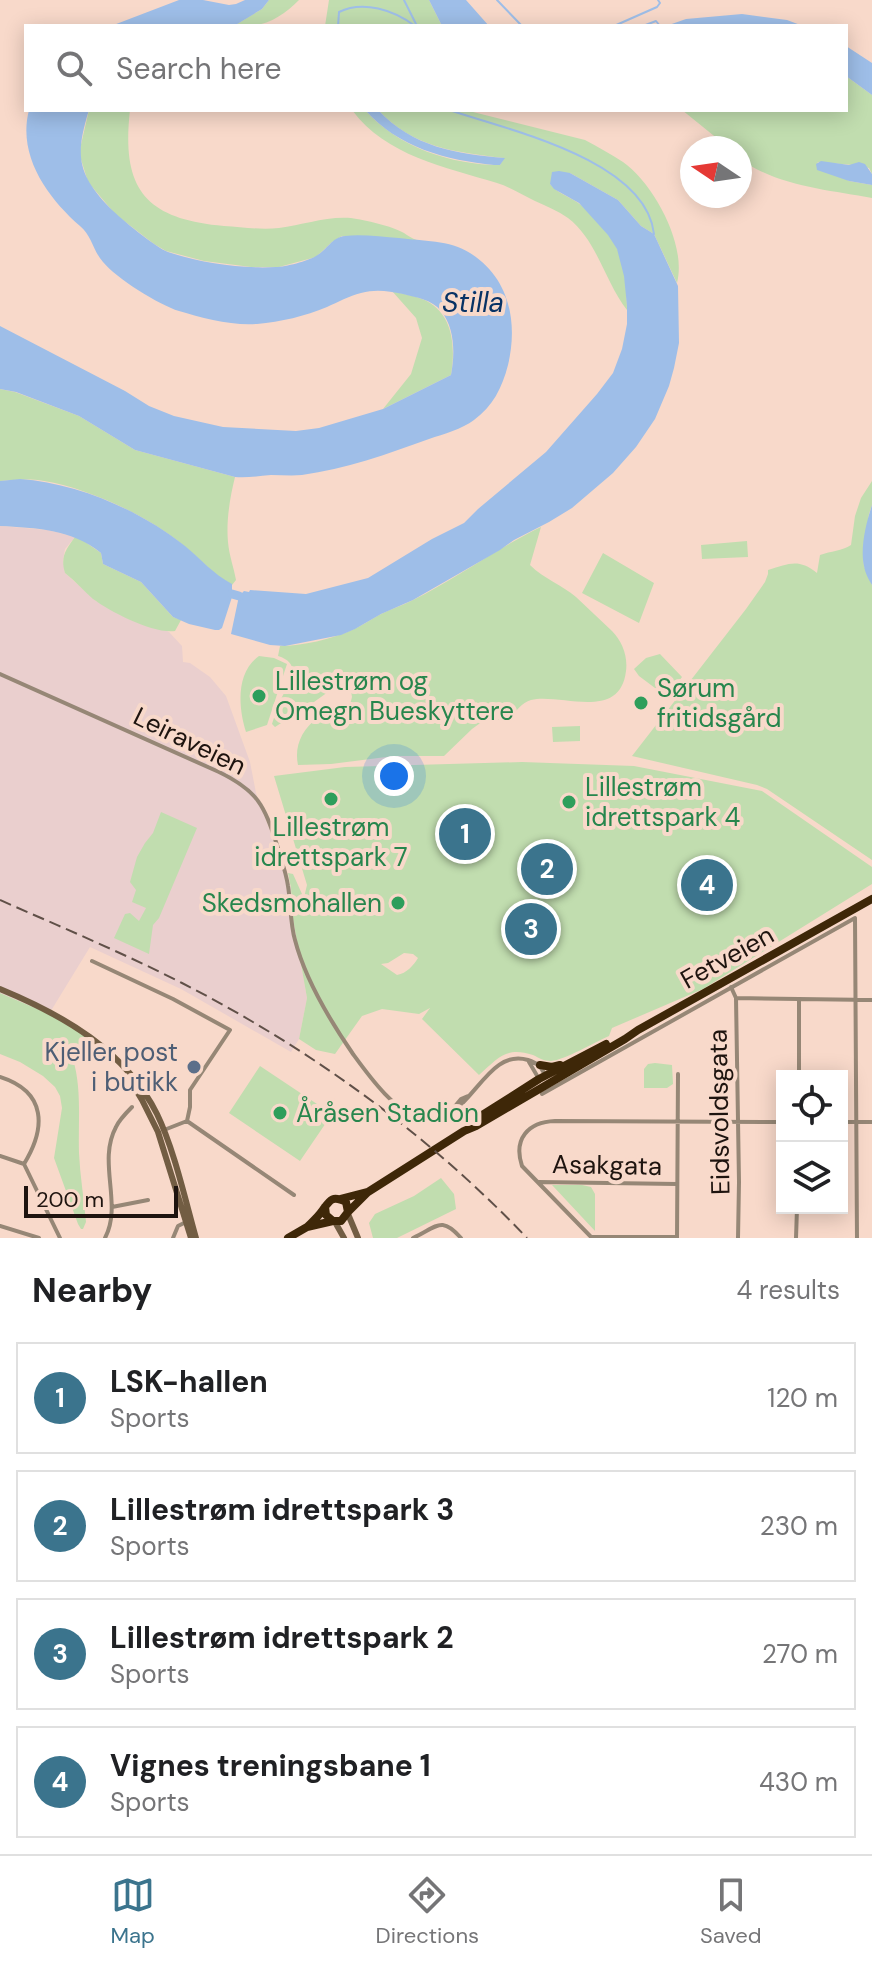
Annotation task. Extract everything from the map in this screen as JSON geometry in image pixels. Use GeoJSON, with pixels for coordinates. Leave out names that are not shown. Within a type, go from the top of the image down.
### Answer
{"type":"FeatureCollection","features":[{"type":"Feature","properties":{"kind":"highway","name":"Fetveien"},"geometry":{"type":"LineString","coordinates":[[348,1213],[368,1192],[464,1131],[489,1111],[625,1039],[872,897]]}},
{"type":"Feature","properties":{"kind":"highway","name":"Fetveien"},"geometry":{"type":"LineString","coordinates":[[543,1083],[568,1063],[638,1030]]}},
{"type":"Feature","properties":{"kind":"highway"},"geometry":{"type":"LineString","coordinates":[[540,1065],[552,1067],[568,1063]]}},
{"type":"Feature","properties":{"kind":"highway","name":"Fetveien"},"geometry":{"type":"LineString","coordinates":[[340,1199],[368,1192]]}},
{"type":"Feature","properties":{"kind":"highway"},"geometry":{"type":"LineString","coordinates":[[288,1238],[307,1227],[331,1200],[346,1202],[348,1213],[344,1219],[307,1227]]}},
{"type":"Feature","properties":{"kind":"highway"},"geometry":{"type":"LineString","coordinates":[[325,1207],[326,1215],[334,1222]]}},
{"type":"Feature","properties":{"kind":"main road"},"geometry":{"type":"LineString","coordinates":[[0,989],[67,1022],[115,1057],[161,1131],[194,1238]]}},
{"type":"Feature","properties":{"kind":"main road"},"geometry":{"type":"LineString","coordinates":[[348,1213],[358,1238]]}},
{"type":"Feature","properties":{"kind":"main road"},"geometry":{"type":"LineString","coordinates":[[334,1222],[344,1238]]}},
{"type":"Feature","properties":{"kind":"street","name":"Leiraveien"},"geometry":{"type":"LineString","coordinates":[[0,674],[219,772],[242,784],[257,798],[265,812],[285,871],[295,942],[313,986],[332,1023],[369,1076],[400,1107],[415,1116],[435,1120],[450,1113],[461,1099],[504,1062],[517,1058],[528,1060]]}},
{"type":"Feature","properties":{"kind":"street"},"geometry":{"type":"LineString","coordinates":[[543,1083],[731,987],[855,918],[857,1238]]}},
{"type":"Feature","properties":{"kind":"street"},"geometry":{"type":"LineString","coordinates":[[92,961],[230,1030],[190,1090],[187,1121]]}},
{"type":"Feature","properties":{"kind":"street","name":"Eidsvoldsgata"},"geometry":{"type":"LineString","coordinates":[[731,987],[736,998],[738,1238]]}},
{"type":"Feature","properties":{"kind":"street"},"geometry":{"type":"LineString","coordinates":[[736,998],[872,1000]]}},
{"type":"Feature","properties":{"kind":"street"},"geometry":{"type":"LineString","coordinates":[[799,999],[799,1070]]}},
{"type":"Feature","properties":{"kind":"street"},"geometry":{"type":"LineString","coordinates":[[528,1060],[543,1083]]}},
{"type":"Feature","properties":{"kind":"street"},"geometry":{"type":"LineString","coordinates":[[528,1060],[540,1065],[543,1083]]}},
{"type":"Feature","properties":{"kind":"street"},"geometry":{"type":"LineString","coordinates":[[678,1074],[678,1120],[677,1184],[677,1238],[591,1237],[522,1166],[519,1153],[525,1133],[537,1124],[555,1121],[678,1120],[776,1122]]}},
{"type":"Feature","properties":{"kind":"street"},"geometry":{"type":"LineString","coordinates":[[0,1077],[30,1095],[39,1113],[37,1137],[24,1164]]}},
{"type":"Feature","properties":{"kind":"street"},"geometry":{"type":"LineString","coordinates":[[105,1238],[112,1207],[110,1147],[115,1127],[132,1107]]}},
{"type":"Feature","properties":{"kind":"street"},"geometry":{"type":"LineString","coordinates":[[161,1131],[187,1121]]}},
{"type":"Feature","properties":{"kind":"street"},"geometry":{"type":"LineString","coordinates":[[187,1121],[294,1195]]}},
{"type":"Feature","properties":{"kind":"street"},"geometry":{"type":"LineString","coordinates":[[848,1122],[872,1122]]}},
{"type":"Feature","properties":{"kind":"street"},"geometry":{"type":"LineString","coordinates":[[0,1156],[24,1164],[60,1238]]}},
{"type":"Feature","properties":{"kind":"street","name":"Asakgata"},"geometry":{"type":"LineString","coordinates":[[537,1182],[677,1184]]}},
{"type":"Feature","properties":{"kind":"street"},"geometry":{"type":"LineString","coordinates":[[112,1207],[148,1200]]}},
{"type":"Feature","properties":{"kind":"street"},"geometry":{"type":"LineString","coordinates":[[796,1238],[797,1214]]}},
{"type":"Feature","properties":{"kind":"street"},"geometry":{"type":"LineString","coordinates":[[174,1235],[178,1226],[189,1224]]}},
{"type":"Feature","properties":{"kind":"street"},"geometry":{"type":"LineString","coordinates":[[413,1238],[437,1226],[449,1225],[461,1238]]}},
{"type":"Feature","properties":{"kind":"street"},"geometry":{"type":"LineString","coordinates":[[0,1226],[39,1238]]}},
{"type":"Feature","properties":{"kind":"shaded area"},"geometry":{"type":"Polygon","coordinates":[[[0,526],[48,530],[75,537],[65,549],[65,573],[96,601],[169,632],[182,646],[183,662],[190,663],[210,677],[226,696],[250,762],[256,793],[291,888],[293,919],[307,998],[299,1039],[291,1052],[181,989],[90,947],[49,1014],[0,993],[0,526]]]}},
{"type":"Feature","properties":{"kind":"green space"},"geometry":{"type":"Polygon","coordinates":[[[269,0],[299,0],[271,21],[237,24],[262,9],[269,0]]]}},
{"type":"Feature","properties":{"kind":"green space"},"geometry":{"type":"Polygon","coordinates":[[[329,0],[429,0],[441,24],[325,24],[329,0]]]}},
{"type":"Feature","properties":{"kind":"green space"},"geometry":{"type":"Polygon","coordinates":[[[848,77],[872,95],[872,174],[869,168],[817,162],[849,181],[872,185],[872,198],[803,186],[754,168],[752,136],[714,136],[684,112],[848,112],[848,77]]]}},
{"type":"Feature","properties":{"kind":"green space"},"geometry":{"type":"Polygon","coordinates":[[[89,112],[130,112],[128,137],[135,180],[144,195],[157,207],[175,216],[224,226],[265,229],[351,218],[393,228],[420,241],[342,236],[316,257],[279,267],[204,261],[166,251],[115,214],[88,182],[79,153],[89,112]]]}},
{"type":"Feature","properties":{"kind":"green space"},"geometry":{"type":"Polygon","coordinates":[[[354,112],[367,112],[393,134],[426,151],[481,164],[500,165],[504,158],[436,146],[406,133],[380,112],[473,112],[585,140],[635,172],[656,200],[677,251],[677,283],[654,234],[641,226],[618,200],[570,173],[550,184],[586,209],[614,242],[624,271],[627,310],[594,249],[568,218],[502,185],[418,158],[382,139],[354,112]]]}},
{"type":"Feature","properties":{"kind":"green space"},"geometry":{"type":"Polygon","coordinates":[[[392,291],[422,299],[440,312],[450,331],[453,353],[451,375],[383,409],[411,374],[422,338],[416,318],[392,291]]]}},
{"type":"Feature","properties":{"kind":"green space"},"geometry":{"type":"Polygon","coordinates":[[[0,389],[79,416],[135,450],[235,477],[228,526],[236,580],[232,585],[164,531],[106,500],[44,481],[0,481],[0,389]]]}},
{"type":"Feature","properties":{"kind":"green space"},"geometry":{"type":"Polygon","coordinates":[[[872,481],[872,505],[863,556],[872,585],[872,860],[767,789],[632,756],[746,609],[765,582],[768,570],[799,564],[817,573],[820,555],[851,545],[855,516],[861,498],[872,481]]]}},
{"type":"Feature","properties":{"kind":"green space"},"geometry":{"type":"Polygon","coordinates":[[[541,527],[530,565],[576,597],[612,631],[624,649],[626,671],[621,687],[613,696],[588,702],[528,701],[508,719],[483,721],[444,756],[394,756],[298,765],[298,745],[307,728],[317,718],[341,721],[347,717],[352,697],[351,691],[335,687],[275,727],[272,724],[276,710],[293,671],[287,660],[278,656],[280,646],[317,641],[352,630],[409,602],[541,527]]]}},
{"type":"Feature","properties":{"kind":"green space"},"geometry":{"type":"Polygon","coordinates":[[[75,537],[101,553],[103,564],[141,582],[173,617],[181,620],[175,631],[144,626],[121,616],[93,599],[65,573],[65,554],[75,537]]]}},
{"type":"Feature","properties":{"kind":"green space"},"geometry":{"type":"Polygon","coordinates":[[[747,541],[748,557],[702,559],[701,545],[747,541]]]}},
{"type":"Feature","properties":{"kind":"green space"},"geometry":{"type":"Polygon","coordinates":[[[603,553],[654,583],[639,623],[582,593],[603,553]]]}},
{"type":"Feature","properties":{"kind":"green space"},"geometry":{"type":"Polygon","coordinates":[[[660,654],[682,677],[667,697],[634,669],[646,658],[660,654]]]}},
{"type":"Feature","properties":{"kind":"green space","name":"Lillestrøm og Omegn Bueskyttere"},"geometry":{"type":"Polygon","coordinates":[[[259,656],[287,664],[267,725],[246,732],[241,712],[241,691],[246,671],[259,656]]]}},
{"type":"Feature","properties":{"kind":"green space"},"geometry":{"type":"Polygon","coordinates":[[[580,726],[580,741],[553,742],[552,727],[580,726]]]}},
{"type":"Feature","properties":{"kind":"green space"},"geometry":{"type":"Polygon","coordinates":[[[522,762],[634,766],[762,791],[872,867],[872,884],[703,989],[612,1028],[609,1036],[557,1060],[509,1053],[479,1075],[422,1019],[430,1008],[419,1014],[382,1009],[362,1016],[335,1054],[316,1050],[299,1039],[307,998],[288,873],[293,874],[302,894],[301,910],[307,885],[274,776],[345,767],[522,762]],[[404,953],[381,964],[397,975],[401,974],[418,958],[404,953]]]}},
{"type":"Feature","properties":{"kind":"green space"},"geometry":{"type":"Polygon","coordinates":[[[161,812],[197,828],[159,918],[153,925],[149,954],[114,938],[125,914],[130,913],[139,921],[146,908],[132,902],[136,890],[130,882],[137,857],[153,833],[161,812]]]}},
{"type":"Feature","properties":{"kind":"green space"},"geometry":{"type":"Polygon","coordinates":[[[0,993],[49,1014],[96,1042],[77,1052],[73,1059],[79,1094],[79,1153],[86,1222],[83,1229],[78,1224],[54,1158],[62,1108],[60,1096],[43,1076],[0,1054],[0,993]]]}},
{"type":"Feature","properties":{"kind":"green space"},"geometry":{"type":"Polygon","coordinates":[[[648,1064],[672,1065],[673,1084],[667,1088],[644,1088],[644,1069],[648,1064]]]}},
{"type":"Feature","properties":{"kind":"green space"},"geometry":{"type":"Polygon","coordinates":[[[260,1066],[332,1114],[300,1161],[229,1113],[260,1066]]]}},
{"type":"Feature","properties":{"kind":"green space"},"geometry":{"type":"Polygon","coordinates":[[[441,1178],[454,1194],[456,1209],[397,1238],[373,1238],[369,1223],[375,1214],[414,1196],[441,1178]]]}},
{"type":"Feature","properties":{"kind":"green space"},"geometry":{"type":"Polygon","coordinates":[[[552,1185],[591,1187],[595,1194],[595,1231],[552,1185]]]}},
{"type":"Feature","properties":{"kind":"water"},"geometry":{"type":"Polygon","coordinates":[[[179,0],[229,5],[245,0],[269,0],[262,9],[237,24],[116,24],[179,0]]]}},
{"type":"Feature","properties":{"kind":"water"},"geometry":{"type":"Polygon","coordinates":[[[429,0],[466,0],[487,24],[441,24],[429,0]]]}},
{"type":"Feature","properties":{"kind":"water"},"geometry":{"type":"Polygon","coordinates":[[[742,14],[798,24],[672,24],[686,19],[742,14]]]}},
{"type":"Feature","properties":{"kind":"water"},"geometry":{"type":"Polygon","coordinates":[[[848,47],[872,63],[872,95],[848,77],[848,47]]]}},
{"type":"Feature","properties":{"kind":"water","name":"Stilla"},"geometry":{"type":"Polygon","coordinates":[[[29,112],[89,112],[81,152],[85,174],[91,185],[122,219],[168,252],[221,264],[280,267],[312,258],[340,237],[358,235],[436,242],[470,253],[494,275],[508,303],[511,318],[508,365],[496,396],[481,415],[464,426],[382,455],[302,475],[235,477],[135,450],[79,416],[0,389],[0,326],[149,406],[174,416],[223,427],[296,431],[319,428],[383,409],[451,375],[452,367],[453,342],[446,318],[433,304],[403,294],[366,292],[302,316],[247,324],[188,314],[150,297],[103,262],[84,230],[57,203],[31,160],[26,127],[29,112]]]}},
{"type":"Feature","properties":{"kind":"water"},"geometry":{"type":"Polygon","coordinates":[[[367,112],[380,112],[406,133],[436,146],[505,158],[500,165],[458,160],[408,143],[367,112]]]}},
{"type":"Feature","properties":{"kind":"water"},"geometry":{"type":"Polygon","coordinates":[[[821,161],[865,164],[872,174],[872,185],[817,170],[816,164],[821,161]]]}},
{"type":"Feature","properties":{"kind":"water"},"geometry":{"type":"Polygon","coordinates":[[[552,172],[570,173],[618,200],[641,226],[654,234],[678,286],[679,343],[674,368],[655,419],[636,447],[613,473],[572,508],[413,600],[355,629],[341,635],[285,646],[231,634],[239,596],[244,591],[306,594],[368,578],[464,523],[546,452],[613,373],[627,324],[624,276],[617,249],[579,203],[550,184],[552,172]]]}},
{"type":"Feature","properties":{"kind":"water"},"geometry":{"type":"Polygon","coordinates":[[[20,479],[64,486],[107,500],[148,521],[185,546],[232,584],[232,597],[222,628],[215,630],[173,617],[141,582],[103,564],[101,553],[78,539],[53,531],[0,526],[0,481],[20,479]]]}},
{"type":"Feature","properties":{"kind":"water"},"geometry":{"type":"Polygon","coordinates":[[[872,505],[872,585],[865,569],[863,551],[872,505]]]}},
{"type":"Feature","properties":{"kind":"waterway"},"geometry":{"type":"LineString","coordinates":[[404,0],[416,24]]}},
{"type":"Feature","properties":{"kind":"waterway"},"geometry":{"type":"LineString","coordinates":[[497,0],[520,24]]}},
{"type":"Feature","properties":{"kind":"waterway"},"geometry":{"type":"LineString","coordinates":[[619,24],[657,7],[660,3],[658,0]]}},
{"type":"Feature","properties":{"kind":"waterway"},"geometry":{"type":"LineString","coordinates":[[338,24],[339,12],[358,7],[388,11],[412,24]]}},
{"type":"Feature","properties":{"kind":"waterway"},"geometry":{"type":"LineString","coordinates":[[648,24],[656,21],[658,24]]}},
{"type":"Feature","properties":{"kind":"waterway"},"geometry":{"type":"LineString","coordinates":[[455,112],[538,139],[601,168],[627,186],[645,208],[654,234]]}},
{"type":"Feature","properties":{"kind":"waterway"},"geometry":{"type":"LineString","coordinates":[[232,594],[239,596]]}},
{"type":"Feature","properties":{"kind":"railway"},"geometry":{"type":"LineString","coordinates":[[0,900],[160,972],[276,1036],[408,1129],[449,1163],[527,1238]]}},
{"type":"Feature","properties":{"kind":"place","name":"Lillestrøm og Omegn Bueskyttere"},"geometry":{"type":"Point","coordinates":[259,696]}},
{"type":"Feature","properties":{"kind":"place","name":"Sørum fritidsgård"},"geometry":{"type":"Point","coordinates":[641,703]}},
{"type":"Feature","properties":{"kind":"place","name":"Lillestrøm idrettspark 7"},"geometry":{"type":"Point","coordinates":[331,799]}},
{"type":"Feature","properties":{"kind":"place","name":"Lillestrøm idrettspark 4"},"geometry":{"type":"Point","coordinates":[569,802]}},
{"type":"Feature","properties":{"kind":"place","name":"LSK-hallen"},"geometry":{"type":"Point","coordinates":[465,834]}},
{"type":"Feature","properties":{"kind":"place","name":"Lillestrøm idrettspark 3"},"geometry":{"type":"Point","coordinates":[547,869]}},
{"type":"Feature","properties":{"kind":"place","name":"Vignes treningsbane 1"},"geometry":{"type":"Point","coordinates":[707,885]}},
{"type":"Feature","properties":{"kind":"place","name":"Skedsmohallen"},"geometry":{"type":"Point","coordinates":[398,903]}},
{"type":"Feature","properties":{"kind":"place","name":"Lillestrøm idrettspark 2"},"geometry":{"type":"Point","coordinates":[531,929]}},
{"type":"Feature","properties":{"kind":"place","name":"Kjeller post i butikk"},"geometry":{"type":"Point","coordinates":[194,1067]}},
{"type":"Feature","properties":{"kind":"place","name":"Åråsen Stadion"},"geometry":{"type":"Point","coordinates":[280,1113]}}]}
